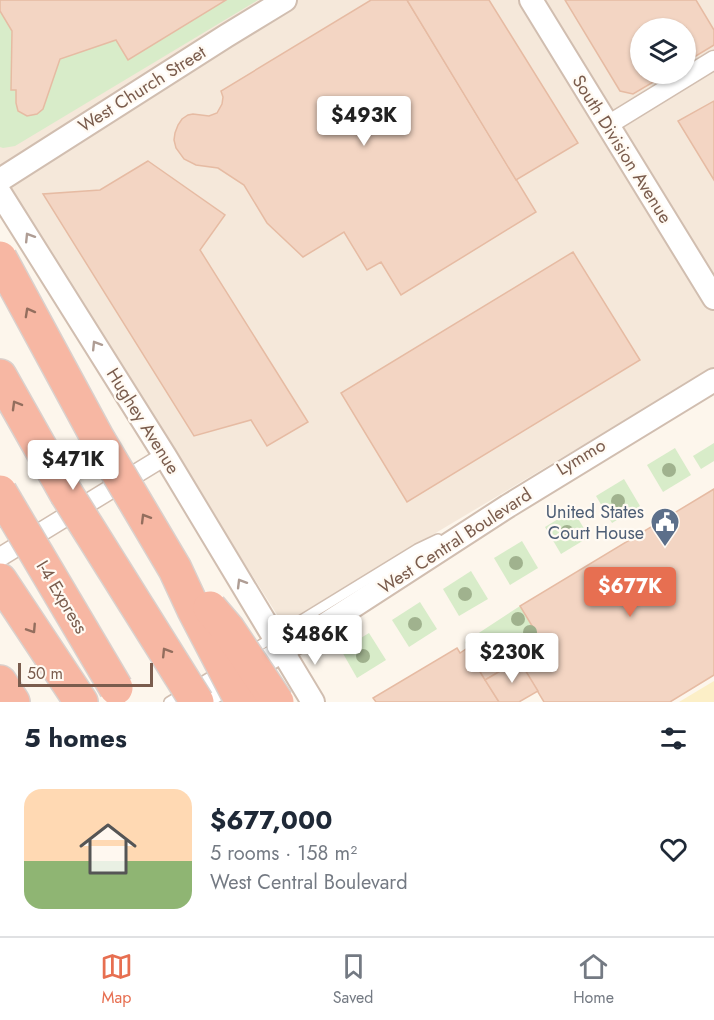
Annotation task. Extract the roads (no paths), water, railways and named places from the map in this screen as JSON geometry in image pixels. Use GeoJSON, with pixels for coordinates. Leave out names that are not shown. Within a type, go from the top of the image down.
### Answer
{"type":"FeatureCollection","features":[{"type":"Feature","properties":{"kind":"highway"},"geometry":{"type":"LineString","coordinates":[[0,258],[98,439],[175,569],[243,702]]}},
{"type":"Feature","properties":{"kind":"highway"},"geometry":{"type":"LineString","coordinates":[[0,376],[66,493],[197,702]]}},
{"type":"Feature","properties":{"kind":"highway","name":"I-4 Express"},"geometry":{"type":"LineString","coordinates":[[0,492],[120,695]]}},
{"type":"Feature","properties":{"kind":"highway"},"geometry":{"type":"LineString","coordinates":[[0,522],[120,695]]}},
{"type":"Feature","properties":{"kind":"highway"},"geometry":{"type":"LineString","coordinates":[[175,569],[228,629],[277,702]]}},
{"type":"Feature","properties":{"kind":"highway"},"geometry":{"type":"LineString","coordinates":[[0,580],[81,702]]}},
{"type":"Feature","properties":{"kind":"highway"},"geometry":{"type":"LineString","coordinates":[[0,682],[13,702]]}},
{"type":"Feature","properties":{"kind":"street","name":"West Church Street"},"geometry":{"type":"LineString","coordinates":[[0,180],[285,0]]}},
{"type":"Feature","properties":{"kind":"street","name":"South Division Avenue"},"geometry":{"type":"LineString","coordinates":[[531,0],[714,298]]}},
{"type":"Feature","properties":{"kind":"street"},"geometry":{"type":"LineString","coordinates":[[608,125],[714,60]]}},
{"type":"Feature","properties":{"kind":"street","name":"Hughey Avenue"},"geometry":{"type":"LineString","coordinates":[[0,193],[165,456],[313,702]]}},
{"type":"Feature","properties":{"kind":"street","name":"West Central Boulevard"},"geometry":{"type":"LineString","coordinates":[[197,702],[278,644],[312,633],[508,506],[714,378]]}},
{"type":"Feature","properties":{"kind":"street"},"geometry":{"type":"LineString","coordinates":[[0,557],[165,456]]}},
{"type":"Feature","properties":{"kind":"lane"},"geometry":{"type":"LineString","coordinates":[[169,702],[278,644]]}},
{"type":"Feature","properties":{"kind":"place","name":"United States Court House"},"geometry":{"type":"Point","coordinates":[665,548]}}]}
